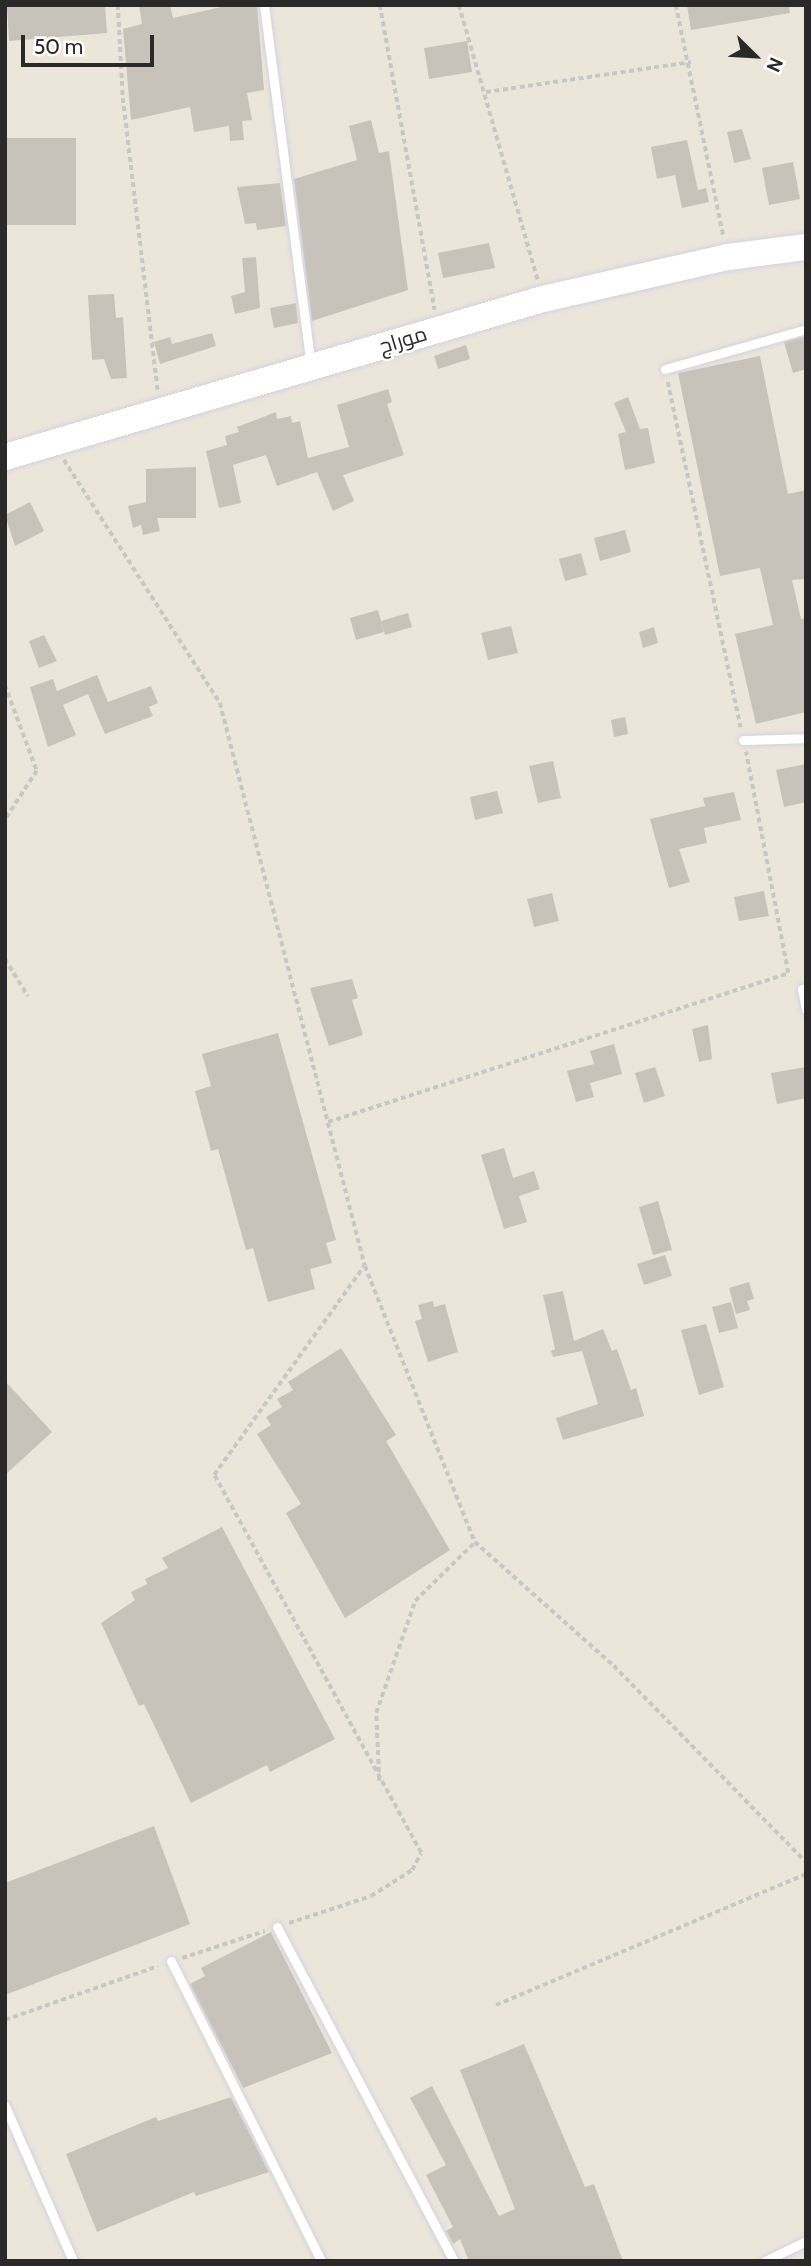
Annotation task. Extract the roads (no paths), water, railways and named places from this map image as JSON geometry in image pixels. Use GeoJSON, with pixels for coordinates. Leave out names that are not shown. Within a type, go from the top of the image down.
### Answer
{"type":"FeatureCollection","features":[{"type":"Feature","properties":{"kind":"main road","name":"موراج"},"geometry":{"type":"LineString","coordinates":[[5,457],[544,299],[728,257],[806,247]]}},
{"type":"Feature","properties":{"kind":"lane"},"geometry":{"type":"LineString","coordinates":[[264,5],[311,368]]}},
{"type":"Feature","properties":{"kind":"lane"},"geometry":{"type":"LineString","coordinates":[[665,369],[806,329]]}},
{"type":"Feature","properties":{"kind":"lane"},"geometry":{"type":"LineString","coordinates":[[743,740],[806,738]]}},
{"type":"Feature","properties":{"kind":"lane"},"geometry":{"type":"LineString","coordinates":[[806,988],[802,989],[806,1010]]}},
{"type":"Feature","properties":{"kind":"lane"},"geometry":{"type":"LineString","coordinates":[[276,1927],[454,2261]]}},
{"type":"Feature","properties":{"kind":"lane"},"geometry":{"type":"LineString","coordinates":[[171,1961],[321,2261]]}},
{"type":"Feature","properties":{"kind":"lane"},"geometry":{"type":"LineString","coordinates":[[5,2106],[73,2261]]}},
{"type":"Feature","properties":{"kind":"lane"},"geometry":{"type":"LineString","coordinates":[[765,2261],[806,2241]]}}]}
